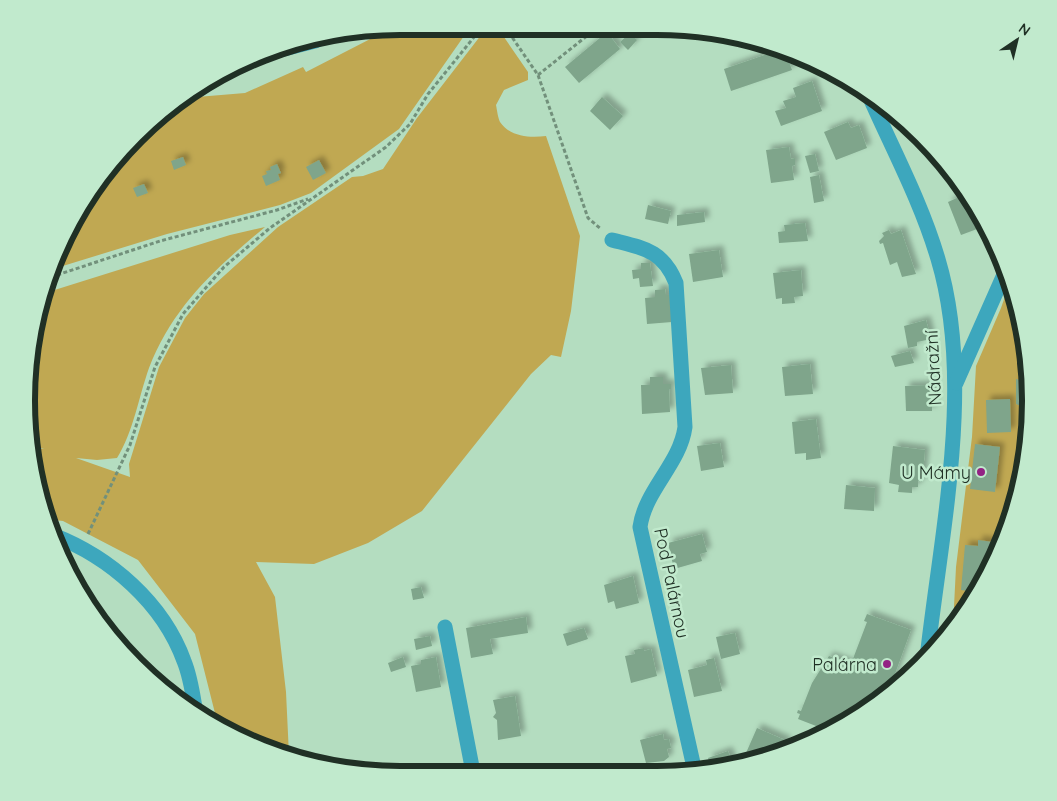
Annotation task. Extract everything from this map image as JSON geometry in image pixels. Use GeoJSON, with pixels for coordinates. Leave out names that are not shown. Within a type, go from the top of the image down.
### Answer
{"type":"FeatureCollection","features":[{"type":"Feature","properties":{"kind":"street","name":"Nádražní"},"geometry":{"type":"LineString","coordinates":[[874,107],[938,258],[952,335],[955,386],[951,463],[929,643]]}},
{"type":"Feature","properties":{"kind":"street","name":"Pod Palárnou"},"geometry":{"type":"LineString","coordinates":[[612,240],[642,248],[660,258],[670,268],[676,283],[685,427],[683,442],[642,513],[640,527],[693,764]]}},
{"type":"Feature","properties":{"kind":"street"},"geometry":{"type":"LineString","coordinates":[[955,386],[1002,280]]}},
{"type":"Feature","properties":{"kind":"street"},"geometry":{"type":"LineString","coordinates":[[63,539],[82,548],[112,567],[162,619],[185,662],[193,701]]}},
{"type":"Feature","properties":{"kind":"street"},"geometry":{"type":"LineString","coordinates":[[445,627],[472,766]]}},
{"type":"Feature","properties":{"kind":"path"},"geometry":{"type":"LineString","coordinates":[[82,548],[103,498],[130,445],[155,367],[183,314],[224,267],[270,228],[386,147],[410,124],[428,94],[476,35]]}},
{"type":"Feature","properties":{"kind":"path"},"geometry":{"type":"LineString","coordinates":[[511,35],[538,75],[588,218],[612,240]]}},
{"type":"Feature","properties":{"kind":"path"},"geometry":{"type":"LineString","coordinates":[[538,75],[588,35]]}},
{"type":"Feature","properties":{"kind":"path"},"geometry":{"type":"LineString","coordinates":[[57,275],[160,241],[278,210],[313,198]]}},
{"type":"Feature","properties":{"kind":"shaded area"},"geometry":{"type":"Polygon","coordinates":[[[465,35],[399,129],[311,193],[280,205],[167,234],[61,267],[84,218],[111,178],[142,142],[178,111],[197,97],[245,93],[303,67],[306,72],[376,36],[465,35]]]}},
{"type":"Feature","properties":{"kind":"shaded area"},"geometry":{"type":"Polygon","coordinates":[[[481,35],[503,35],[528,72],[528,80],[504,90],[496,105],[500,122],[515,134],[533,137],[546,136],[580,236],[571,311],[561,357],[551,355],[531,374],[422,511],[368,543],[314,564],[256,562],[275,597],[286,692],[289,749],[261,738],[216,716],[195,634],[138,560],[63,521],[55,520],[42,472],[38,449],[44,449],[38,447],[36,424],[36,377],[42,329],[52,291],[230,235],[265,227],[213,273],[183,307],[170,326],[149,368],[132,426],[117,458],[97,460],[76,458],[130,477],[129,464],[159,367],[185,318],[204,294],[278,227],[352,177],[363,176],[383,169],[417,118],[481,35]]]}},
{"type":"Feature","properties":{"kind":"shaded area"},"geometry":{"type":"Polygon","coordinates":[[[1006,293],[1015,329],[1021,377],[1022,400],[1019,448],[1010,495],[1003,518],[984,562],[954,613],[956,567],[972,437],[976,366],[1006,293]]]}},
{"type":"Feature","properties":{"kind":"building"},"geometry":{"type":"Polygon","coordinates":[[[603,35],[609,35],[620,49],[579,83],[565,67],[603,35]]]}},
{"type":"Feature","properties":{"kind":"building"},"geometry":{"type":"Polygon","coordinates":[[[628,35],[632,35],[637,40],[628,50],[620,42],[628,35]]]}},
{"type":"Feature","properties":{"kind":"building"},"geometry":{"type":"Polygon","coordinates":[[[771,53],[788,60],[792,70],[731,91],[724,69],[771,53]]]}},
{"type":"Feature","properties":{"kind":"building"},"geometry":{"type":"Polygon","coordinates":[[[812,81],[822,111],[781,126],[775,111],[786,108],[783,101],[796,97],[793,88],[812,81]]]}},
{"type":"Feature","properties":{"kind":"building"},"geometry":{"type":"Polygon","coordinates":[[[602,97],[623,116],[610,130],[590,111],[602,97]]]}},
{"type":"Feature","properties":{"kind":"building"},"geometry":{"type":"Polygon","coordinates":[[[848,122],[851,128],[859,125],[867,148],[836,160],[824,132],[848,122]]]}},
{"type":"Feature","properties":{"kind":"building"},"geometry":{"type":"Polygon","coordinates":[[[789,147],[791,159],[795,158],[795,165],[792,166],[794,180],[771,183],[766,150],[789,147]]]}},
{"type":"Feature","properties":{"kind":"building"},"geometry":{"type":"Polygon","coordinates":[[[815,154],[819,171],[810,173],[805,156],[815,154]]]}},
{"type":"Feature","properties":{"kind":"building"},"geometry":{"type":"Polygon","coordinates":[[[183,157],[186,165],[174,170],[171,161],[183,157]]]}},
{"type":"Feature","properties":{"kind":"building"},"geometry":{"type":"Polygon","coordinates":[[[319,160],[326,173],[313,180],[306,167],[319,160]]]}},
{"type":"Feature","properties":{"kind":"building"},"geometry":{"type":"Polygon","coordinates":[[[277,164],[281,173],[278,174],[280,180],[266,186],[262,176],[267,174],[266,171],[271,170],[270,167],[277,164]]]}},
{"type":"Feature","properties":{"kind":"building"},"geometry":{"type":"Polygon","coordinates":[[[819,175],[824,201],[814,203],[810,177],[819,175]]]}},
{"type":"Feature","properties":{"kind":"building"},"geometry":{"type":"Polygon","coordinates":[[[144,184],[148,193],[137,197],[133,188],[144,184]]]}},
{"type":"Feature","properties":{"kind":"building"},"geometry":{"type":"Polygon","coordinates":[[[960,197],[978,228],[961,235],[948,202],[960,197]]]}},
{"type":"Feature","properties":{"kind":"building"},"geometry":{"type":"Polygon","coordinates":[[[648,205],[671,211],[668,224],[645,219],[648,205]]]}},
{"type":"Feature","properties":{"kind":"building"},"geometry":{"type":"Polygon","coordinates":[[[704,212],[705,222],[677,226],[677,215],[704,212]]]}},
{"type":"Feature","properties":{"kind":"building"},"geometry":{"type":"Polygon","coordinates":[[[805,223],[808,241],[779,243],[778,232],[785,231],[784,225],[805,223]]]}},
{"type":"Feature","properties":{"kind":"building"},"geometry":{"type":"Polygon","coordinates":[[[889,230],[891,234],[901,230],[916,274],[902,277],[897,262],[890,265],[883,243],[880,244],[879,241],[884,236],[882,233],[889,230]]]}},
{"type":"Feature","properties":{"kind":"building"},"geometry":{"type":"Polygon","coordinates":[[[719,250],[723,277],[693,282],[689,254],[719,250]]]}},
{"type":"Feature","properties":{"kind":"building"},"geometry":{"type":"Polygon","coordinates":[[[641,263],[650,263],[653,286],[640,287],[639,278],[633,279],[632,270],[641,269],[641,263]]]}},
{"type":"Feature","properties":{"kind":"building"},"geometry":{"type":"Polygon","coordinates":[[[801,270],[803,296],[794,297],[795,303],[782,304],[782,298],[776,299],[773,273],[801,270]]]}},
{"type":"Feature","properties":{"kind":"building"},"geometry":{"type":"Polygon","coordinates":[[[665,289],[666,295],[670,295],[672,322],[647,324],[645,298],[655,297],[655,290],[665,289]]]}},
{"type":"Feature","properties":{"kind":"building"},"geometry":{"type":"Polygon","coordinates":[[[926,320],[931,339],[917,342],[917,346],[908,348],[904,326],[926,320]]]}},
{"type":"Feature","properties":{"kind":"building"},"geometry":{"type":"Polygon","coordinates":[[[910,351],[914,363],[895,367],[891,356],[910,351]]]}},
{"type":"Feature","properties":{"kind":"building"},"geometry":{"type":"Polygon","coordinates":[[[810,364],[813,394],[785,396],[782,367],[810,364]]]}},
{"type":"Feature","properties":{"kind":"building"},"geometry":{"type":"Polygon","coordinates":[[[731,365],[733,393],[705,395],[701,368],[731,365]]]}},
{"type":"Feature","properties":{"kind":"building"},"geometry":{"type":"Polygon","coordinates":[[[650,377],[663,377],[663,384],[671,384],[671,389],[669,389],[670,412],[642,414],[641,385],[650,385],[650,377]]]}},
{"type":"Feature","properties":{"kind":"building"},"geometry":{"type":"Polygon","coordinates":[[[1016,379],[1021,381],[1022,406],[1016,404],[1016,379]]]}},
{"type":"Feature","properties":{"kind":"building"},"geometry":{"type":"Polygon","coordinates":[[[932,385],[932,411],[906,411],[905,386],[932,385]]]}},
{"type":"Feature","properties":{"kind":"building"},"geometry":{"type":"Polygon","coordinates":[[[1010,399],[1011,432],[987,433],[986,400],[1010,399]]]}},
{"type":"Feature","properties":{"kind":"building"},"geometry":{"type":"Polygon","coordinates":[[[816,419],[821,458],[806,460],[806,453],[795,454],[792,422],[816,419]]]}},
{"type":"Feature","properties":{"kind":"building"},"geometry":{"type":"Polygon","coordinates":[[[720,443],[724,467],[701,471],[697,446],[720,443]]]}},
{"type":"Feature","properties":{"kind":"building"},"geometry":{"type":"Polygon","coordinates":[[[975,444],[1000,447],[995,492],[970,489],[975,444]]]}},
{"type":"Feature","properties":{"kind":"building"},"geometry":{"type":"Polygon","coordinates":[[[893,446],[925,450],[922,482],[918,481],[918,487],[912,487],[912,493],[898,492],[899,485],[889,483],[893,446]]]}},
{"type":"Feature","properties":{"kind":"building"},"geometry":{"type":"Polygon","coordinates":[[[846,485],[875,488],[874,511],[844,509],[846,485]]]}},
{"type":"Feature","properties":{"kind":"building"},"geometry":{"type":"Polygon","coordinates":[[[702,534],[707,552],[700,554],[702,561],[674,569],[668,543],[702,534]]]}},
{"type":"Feature","properties":{"kind":"building"},"geometry":{"type":"Polygon","coordinates":[[[978,540],[993,542],[968,591],[961,590],[965,545],[978,546],[978,540]]]}},
{"type":"Feature","properties":{"kind":"building"},"geometry":{"type":"Polygon","coordinates":[[[633,576],[639,603],[616,609],[614,601],[608,603],[604,585],[633,576]]]}},
{"type":"Feature","properties":{"kind":"building"},"geometry":{"type":"Polygon","coordinates":[[[421,587],[424,598],[413,600],[411,589],[421,587]]]}},
{"type":"Feature","properties":{"kind":"building"},"geometry":{"type":"Polygon","coordinates":[[[867,614],[911,630],[894,678],[860,704],[819,727],[798,719],[800,714],[797,713],[798,710],[801,711],[812,683],[829,656],[851,664],[867,622],[864,621],[867,614]]]}},
{"type":"Feature","properties":{"kind":"building"},"geometry":{"type":"Polygon","coordinates":[[[526,617],[528,633],[490,639],[493,654],[471,658],[466,628],[526,617]]]}},
{"type":"Feature","properties":{"kind":"building"},"geometry":{"type":"Polygon","coordinates":[[[584,628],[588,639],[567,646],[563,634],[584,628]]]}},
{"type":"Feature","properties":{"kind":"building"},"geometry":{"type":"Polygon","coordinates":[[[735,633],[740,654],[721,659],[716,637],[735,633]]]}},
{"type":"Feature","properties":{"kind":"building"},"geometry":{"type":"Polygon","coordinates":[[[430,636],[432,646],[416,650],[414,639],[430,636]]]}},
{"type":"Feature","properties":{"kind":"building"},"geometry":{"type":"Polygon","coordinates":[[[644,648],[644,651],[651,649],[657,676],[631,683],[625,656],[635,654],[634,650],[644,648]]]}},
{"type":"Feature","properties":{"kind":"building"},"geometry":{"type":"Polygon","coordinates":[[[403,657],[406,667],[391,672],[388,663],[403,657]]]}},
{"type":"Feature","properties":{"kind":"building"},"geometry":{"type":"Polygon","coordinates":[[[436,657],[441,687],[416,692],[411,666],[421,664],[421,660],[436,657]]]}},
{"type":"Feature","properties":{"kind":"building"},"geometry":{"type":"Polygon","coordinates":[[[714,658],[722,691],[694,697],[688,670],[707,665],[706,660],[714,658]]]}},
{"type":"Feature","properties":{"kind":"building"},"geometry":{"type":"Polygon","coordinates":[[[515,696],[521,736],[498,740],[497,720],[493,717],[496,713],[493,700],[515,696]]]}},
{"type":"Feature","properties":{"kind":"building"},"geometry":{"type":"Polygon","coordinates":[[[757,728],[787,741],[751,754],[746,753],[757,728]]]}},
{"type":"Feature","properties":{"kind":"building"},"geometry":{"type":"Polygon","coordinates":[[[663,734],[664,740],[669,739],[671,748],[667,749],[669,757],[664,761],[646,763],[640,740],[663,734]]]}},
{"type":"Feature","properties":{"kind":"building"},"geometry":{"type":"Polygon","coordinates":[[[728,751],[731,758],[709,762],[708,758],[728,751]]]}},
{"type":"Feature","properties":{"kind":"place","name":"U Mámy"},"geometry":{"type":"Point","coordinates":[981,472]}},
{"type":"Feature","properties":{"kind":"place","name":"Palárna"},"geometry":{"type":"Point","coordinates":[887,664]}}]}
